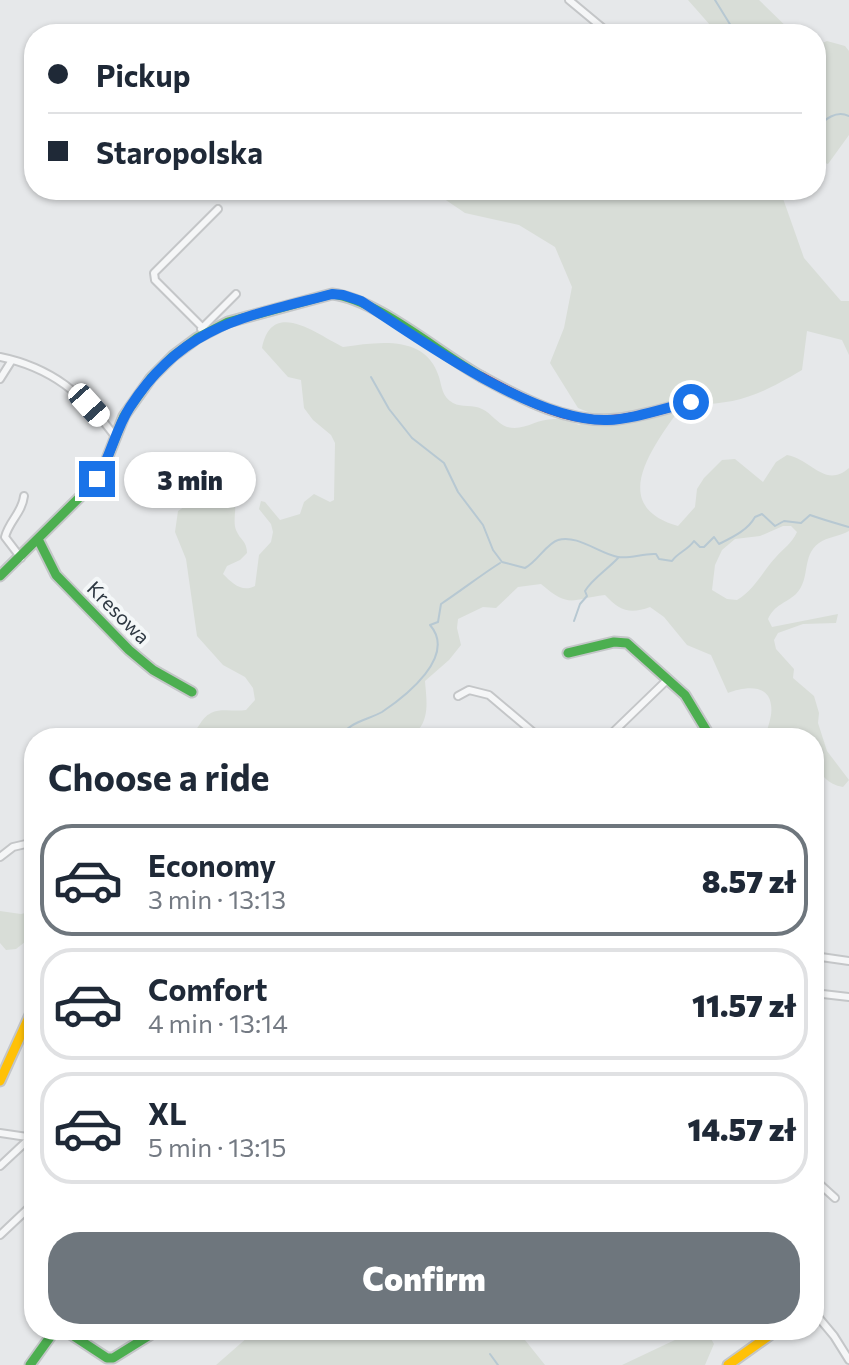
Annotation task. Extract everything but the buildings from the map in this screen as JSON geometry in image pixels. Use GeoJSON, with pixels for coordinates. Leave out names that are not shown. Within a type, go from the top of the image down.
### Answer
{"type":"FeatureCollection","features":[{"type":"Feature","properties":{"kind":"street"},"geometry":{"type":"LineString","coordinates":[[569,0],[598,24]]}},
{"type":"Feature","properties":{"kind":"street"},"geometry":{"type":"LineString","coordinates":[[200,332],[155,280],[154,273],[218,209]]}},
{"type":"Feature","properties":{"kind":"street"},"geometry":{"type":"LineString","coordinates":[[0,576],[39,541],[97,479],[129,408],[155,375],[236,294]]}},
{"type":"Feature","properties":{"kind":"street"},"geometry":{"type":"LineString","coordinates":[[200,332],[332,294],[343,295],[361,301],[486,380],[580,419],[609,420],[691,402]]}},
{"type":"Feature","properties":{"kind":"street"},"geometry":{"type":"LineString","coordinates":[[0,357],[27,364],[80,395],[114,439]]}},
{"type":"Feature","properties":{"kind":"street"},"geometry":{"type":"LineString","coordinates":[[0,379],[12,360]]}},
{"type":"Feature","properties":{"kind":"street"},"geometry":{"type":"LineString","coordinates":[[21,558],[5,537],[8,524],[22,508],[24,496]]}},
{"type":"Feature","properties":{"kind":"street","name":"Kresowa"},"geometry":{"type":"LineString","coordinates":[[39,541],[56,575],[129,650],[153,670],[192,692]]}},
{"type":"Feature","properties":{"kind":"street"},"geometry":{"type":"LineString","coordinates":[[568,653],[614,642],[627,643],[693,706],[705,728]]}},
{"type":"Feature","properties":{"kind":"street"},"geometry":{"type":"LineString","coordinates":[[617,728],[667,680]]}},
{"type":"Feature","properties":{"kind":"street"},"geometry":{"type":"LineString","coordinates":[[458,696],[469,690],[489,695],[528,728]]}},
{"type":"Feature","properties":{"kind":"street"},"geometry":{"type":"LineString","coordinates":[[0,857],[13,847],[24,844]]}},
{"type":"Feature","properties":{"kind":"street"},"geometry":{"type":"LineString","coordinates":[[824,957],[849,961]]}},
{"type":"Feature","properties":{"kind":"street"},"geometry":{"type":"LineString","coordinates":[[824,994],[849,997]]}},
{"type":"Feature","properties":{"kind":"street"},"geometry":{"type":"LineString","coordinates":[[0,1081],[24,1028]]}},
{"type":"Feature","properties":{"kind":"street"},"geometry":{"type":"LineString","coordinates":[[0,1133],[24,1137]]}},
{"type":"Feature","properties":{"kind":"street"},"geometry":{"type":"LineString","coordinates":[[0,1166],[24,1145]]}},
{"type":"Feature","properties":{"kind":"street"},"geometry":{"type":"LineString","coordinates":[[824,1188],[835,1198]]}},
{"type":"Feature","properties":{"kind":"street"},"geometry":{"type":"LineString","coordinates":[[0,1235],[24,1212]]}},
{"type":"Feature","properties":{"kind":"street"},"geometry":{"type":"LineString","coordinates":[[824,1324],[849,1360]]}},
{"type":"Feature","properties":{"kind":"street"},"geometry":{"type":"LineString","coordinates":[[30,1365],[48,1340]]}},
{"type":"Feature","properties":{"kind":"street"},"geometry":{"type":"LineString","coordinates":[[80,1340],[107,1358],[113,1358],[142,1340]]}},
{"type":"Feature","properties":{"kind":"street"},"geometry":{"type":"LineString","coordinates":[[728,1365],[763,1340]]}},
{"type":"Feature","properties":{"kind":"shaded area"},"geometry":{"type":"Polygon","coordinates":[[[688,0],[759,0],[784,24],[709,24],[688,0]]]}},
{"type":"Feature","properties":{"kind":"shaded area"},"geometry":{"type":"Polygon","coordinates":[[[826,41],[845,46],[849,51],[849,135],[828,164],[826,163],[826,41]]]}},
{"type":"Feature","properties":{"kind":"shaded area"},"geometry":{"type":"Polygon","coordinates":[[[446,200],[784,200],[804,258],[841,301],[849,301],[849,355],[842,340],[807,331],[802,370],[746,398],[683,404],[650,454],[640,488],[644,503],[656,516],[678,526],[695,507],[697,489],[704,478],[722,460],[735,459],[763,482],[776,462],[787,455],[825,474],[840,474],[849,468],[849,531],[822,541],[813,548],[801,588],[774,610],[768,619],[772,627],[838,614],[836,623],[803,624],[778,633],[774,640],[776,649],[794,669],[793,678],[814,696],[820,728],[768,728],[771,709],[766,693],[748,688],[728,693],[711,655],[687,645],[664,617],[650,607],[625,610],[605,595],[565,600],[541,584],[518,587],[496,608],[483,607],[458,619],[461,645],[425,681],[425,718],[420,728],[197,728],[211,713],[246,710],[255,700],[253,688],[245,677],[223,665],[197,636],[186,559],[175,532],[178,511],[196,499],[197,495],[188,486],[194,479],[208,479],[220,482],[230,490],[235,506],[235,527],[247,553],[227,566],[223,574],[242,588],[255,586],[259,555],[271,542],[273,532],[271,524],[259,509],[261,501],[280,520],[300,514],[304,502],[314,494],[330,502],[334,500],[335,443],[304,408],[301,380],[288,377],[262,348],[267,333],[276,325],[286,322],[297,324],[343,347],[385,343],[412,347],[433,363],[449,401],[482,409],[507,427],[523,427],[555,419],[579,425],[593,414],[578,408],[550,363],[564,328],[572,287],[555,247],[519,225],[465,213],[446,200]],[[783,526],[760,536],[735,539],[722,550],[715,565],[712,590],[727,599],[737,600],[743,596],[797,532],[791,526],[783,526]]]}},
{"type":"Feature","properties":{"kind":"shaded area"},"geometry":{"type":"Polygon","coordinates":[[[824,742],[827,751],[849,780],[843,787],[824,777],[824,742]]]}},
{"type":"Feature","properties":{"kind":"shaded area"},"geometry":{"type":"Polygon","coordinates":[[[0,911],[24,913],[24,943],[16,949],[6,950],[0,943],[0,911]]]}},
{"type":"Feature","properties":{"kind":"shaded area"},"geometry":{"type":"Polygon","coordinates":[[[245,1340],[525,1340],[545,1365],[216,1365],[245,1340]]]}},
{"type":"Feature","properties":{"kind":"shaded area"},"geometry":{"type":"Polygon","coordinates":[[[675,1340],[712,1340],[714,1344],[705,1365],[622,1365],[675,1340]]]}},
{"type":"Feature","properties":{"kind":"waterway"},"geometry":{"type":"LineString","coordinates":[[715,0],[730,24]]}},
{"type":"Feature","properties":{"kind":"waterway"},"geometry":{"type":"LineString","coordinates":[[826,120],[840,114],[849,116]]}},
{"type":"Feature","properties":{"kind":"waterway"},"geometry":{"type":"LineString","coordinates":[[371,377],[389,409],[412,438],[444,463],[458,492],[483,525],[493,550],[502,562],[525,568],[554,542],[565,539],[618,557],[656,554],[659,559],[672,561],[694,541],[704,547],[714,537],[719,544],[740,533],[762,514],[775,526],[784,521],[801,523],[810,515],[849,527]]}},
{"type":"Feature","properties":{"kind":"waterway"},"geometry":{"type":"LineString","coordinates":[[574,621],[580,604],[587,596],[585,591],[618,558]]}},
{"type":"Feature","properties":{"kind":"waterway"},"geometry":{"type":"LineString","coordinates":[[348,728],[382,712],[415,686],[433,662],[437,637],[430,625],[438,622],[441,604],[500,563]]}},
{"type":"Feature","properties":{"kind":"waterway"},"geometry":{"type":"LineString","coordinates":[[490,1354],[498,1365]]}},
{"type":"Feature","properties":{"kind":"traffic: fast"},"geometry":{"type":"LineString","coordinates":[[0,576],[93,484],[105,464],[124,416],[151,378],[197,338],[228,322],[332,294],[350,298],[388,316],[482,377]]}},
{"type":"Feature","properties":{"kind":"traffic: fast"},"geometry":{"type":"LineString","coordinates":[[39,541],[56,575],[129,650],[153,670],[192,692]]}},
{"type":"Feature","properties":{"kind":"traffic: fast"},"geometry":{"type":"LineString","coordinates":[[568,653],[614,642],[627,643],[685,695],[705,728]]}},
{"type":"Feature","properties":{"kind":"traffic: fast"},"geometry":{"type":"LineString","coordinates":[[30,1365],[48,1340]]}},
{"type":"Feature","properties":{"kind":"traffic: fast"},"geometry":{"type":"LineString","coordinates":[[80,1340],[107,1358],[113,1358],[142,1340]]}},
{"type":"Feature","properties":{"kind":"traffic: slow"},"geometry":{"type":"LineString","coordinates":[[0,1081],[24,1028]]}},
{"type":"Feature","properties":{"kind":"traffic: slow"},"geometry":{"type":"LineString","coordinates":[[728,1365],[763,1340]]}},
{"type":"Feature","properties":{"kind":"traffic: jam"},"geometry":{"type":"LineString","coordinates":[[482,377],[530,402],[582,418],[627,418],[691,402]]}},
{"type":"Feature","properties":{"kind":"route"},"geometry":{"type":"LineString","coordinates":[[97,479],[106,464],[114,435],[129,408],[176,354],[199,336],[224,325],[332,294],[361,301],[486,380],[580,419],[609,420],[691,402]]}}]}
